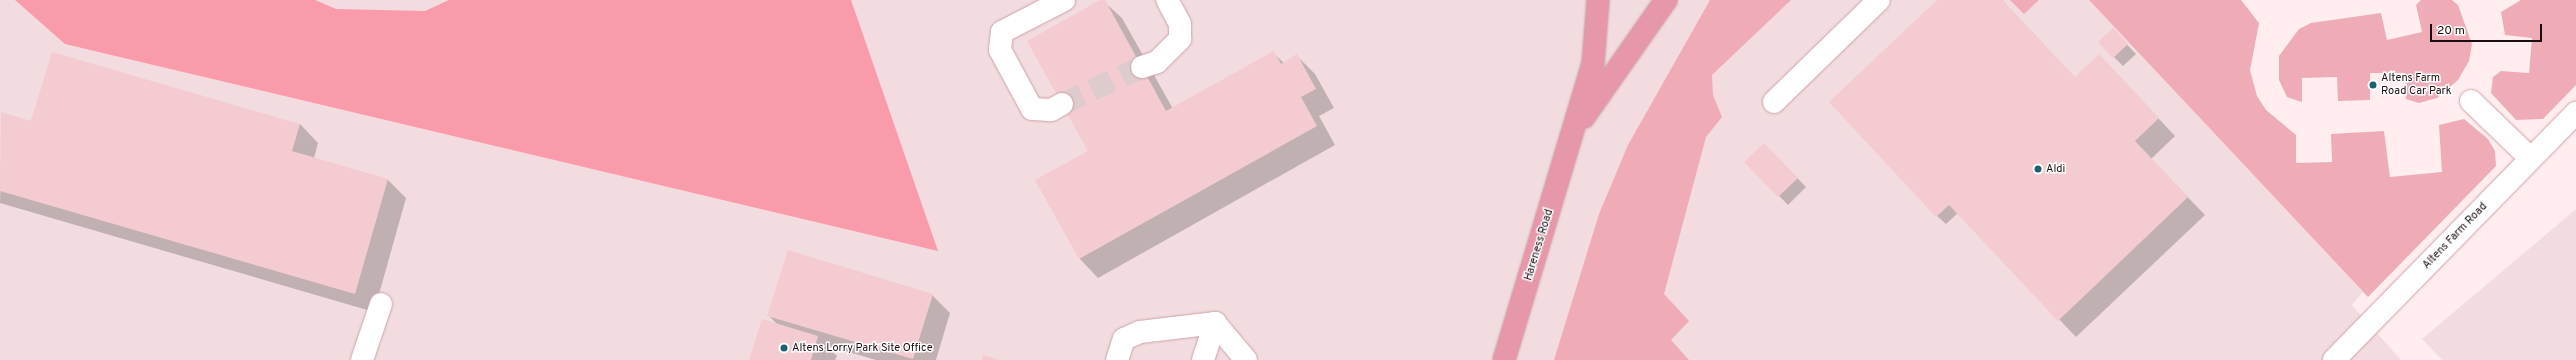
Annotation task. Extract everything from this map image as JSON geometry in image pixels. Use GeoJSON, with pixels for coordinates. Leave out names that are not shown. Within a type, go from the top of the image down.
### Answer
{"type":"FeatureCollection","features":[{"type":"Feature","properties":{"kind":"main road","name":"Hareness Road"},"geometry":{"type":"LineString","coordinates":[[1504,360],[1593,64],[1598,0]]}},
{"type":"Feature","properties":{"kind":"main road","name":"Hareness Road"},"geometry":{"type":"LineString","coordinates":[[1574,131],[1666,0]]}},
{"type":"Feature","properties":{"kind":"street"},"geometry":{"type":"LineString","coordinates":[[1062,104],[1050,110],[1032,109],[1000,50],[1002,32],[1064,0]]}},
{"type":"Feature","properties":{"kind":"street"},"geometry":{"type":"LineString","coordinates":[[1142,67],[1162,58],[1180,39],[1180,24],[1167,0]]}},
{"type":"Feature","properties":{"kind":"street"},"geometry":{"type":"LineString","coordinates":[[1774,102],[1879,0]]}},
{"type":"Feature","properties":{"kind":"street"},"geometry":{"type":"LineString","coordinates":[[2471,101],[2530,157]]}},
{"type":"Feature","properties":{"kind":"street","name":"Altens Farm Road"},"geometry":{"type":"LineString","coordinates":[[2334,360],[2530,157],[2576,113]]}},
{"type":"Feature","properties":{"kind":"street"},"geometry":{"type":"LineString","coordinates":[[362,360],[381,304]]}},
{"type":"Feature","properties":{"kind":"street"},"geometry":{"type":"LineString","coordinates":[[1117,360],[1124,339],[1140,332],[1215,323]]}},
{"type":"Feature","properties":{"kind":"street"},"geometry":{"type":"LineString","coordinates":[[1203,360],[1215,323]]}},
{"type":"Feature","properties":{"kind":"street"},"geometry":{"type":"LineString","coordinates":[[1215,323],[1246,360]]}},
{"type":"Feature","properties":{"kind":"shaded area"},"geometry":{"type":"Polygon","coordinates":[[[0,0],[2089,0],[2363,292],[2352,305],[2401,360],[0,360],[0,0]]]}},
{"type":"Feature","properties":{"kind":"shaded area"},"geometry":{"type":"Polygon","coordinates":[[[15,0],[315,0],[336,9],[425,11],[449,0],[851,0],[938,251],[65,44],[15,0]]]}},
{"type":"Feature","properties":{"kind":"shaded area"},"geometry":{"type":"Polygon","coordinates":[[[1710,0],[1791,0],[1712,75],[1713,95],[1722,117],[1706,137],[1664,294],[1689,321],[1671,340],[1689,360],[1554,360],[1599,214],[1628,145],[1710,0]]]}},
{"type":"Feature","properties":{"kind":"shaded area"},"geometry":{"type":"Polygon","coordinates":[[[2010,0],[2039,0],[2024,14],[2010,0]]]}},
{"type":"Feature","properties":{"kind":"shaded area"},"geometry":{"type":"Polygon","coordinates":[[[2089,0],[2241,0],[2259,23],[2250,70],[2257,96],[2266,110],[2296,135],[2296,163],[2332,162],[2331,134],[2384,131],[2390,177],[2442,172],[2439,125],[2464,119],[2488,139],[2495,151],[2496,166],[2368,297],[2089,0]]]}},
{"type":"Feature","properties":{"kind":"shaded area"},"geometry":{"type":"Polygon","coordinates":[[[2421,0],[2452,0],[2458,5],[2472,44],[2469,61],[2458,80],[2437,98],[2419,103],[2406,99],[2405,73],[2370,73],[2370,100],[2338,101],[2337,77],[2302,78],[2302,102],[2287,97],[2279,80],[2279,56],[2299,29],[2311,23],[2381,13],[2387,40],[2422,32],[2416,5],[2421,0]]]}},
{"type":"Feature","properties":{"kind":"shaded area"},"geometry":{"type":"Polygon","coordinates":[[[2521,0],[2576,0],[2576,85],[2543,119],[2516,120],[2491,93],[2493,77],[2501,71],[2529,73],[2532,38],[2505,35],[2501,12],[2521,0]]]}},
{"type":"Feature","properties":{"kind":"shaded area"},"geometry":{"type":"Polygon","coordinates":[[[2576,209],[2576,360],[2442,360],[2422,339],[2576,209]]]}},
{"type":"Feature","properties":{"kind":"building"},"geometry":{"type":"Polygon","coordinates":[[[1100,0],[1105,0],[1166,111],[1274,51],[1281,64],[1297,54],[1316,89],[1301,97],[1317,126],[1079,259],[1035,180],[1088,151],[1027,41],[1100,0]]]}},
{"type":"Feature","properties":{"kind":"building","name":"Aldi"},"geometry":{"type":"Polygon","coordinates":[[[1937,0],[2002,0],[2075,77],[2099,54],[2159,118],[2135,141],[2188,197],[2058,321],[1949,205],[1936,217],[1829,102],[1937,0]]]}},
{"type":"Feature","properties":{"kind":"building"},"geometry":{"type":"Polygon","coordinates":[[[2113,28],[2128,44],[2113,58],[2098,42],[2113,28]]]}},
{"type":"Feature","properties":{"kind":"building"},"geometry":{"type":"Polygon","coordinates":[[[52,52],[300,124],[292,151],[388,179],[355,294],[0,191],[1,112],[31,121],[52,52]]]}},
{"type":"Feature","properties":{"kind":"building"},"geometry":{"type":"Polygon","coordinates":[[[1764,143],[1798,178],[1778,197],[1744,162],[1764,143]]]}},
{"type":"Feature","properties":{"kind":"building"},"geometry":{"type":"Polygon","coordinates":[[[788,250],[933,294],[913,359],[767,316],[788,250]]]}},
{"type":"Feature","properties":{"kind":"building","name":"Altens Lorry Park Site Office"},"geometry":{"type":"Polygon","coordinates":[[[762,319],[818,336],[811,360],[749,360],[762,319]]]}},
{"type":"Feature","properties":{"kind":"building"},"geometry":{"type":"Polygon","coordinates":[[[983,355],[999,360],[982,360],[983,355]]]}},
{"type":"Feature","properties":{"kind":"tunnel"},"geometry":{"type":"LineString","coordinates":[[1062,104],[1142,67]]}},
{"type":"Feature","properties":{"kind":"place","name":"Altens Farm Road Car Park"},"geometry":{"type":"Point","coordinates":[2373,85]}},
{"type":"Feature","properties":{"kind":"place","name":"Aldi"},"geometry":{"type":"Point","coordinates":[2038,169]}},
{"type":"Feature","properties":{"kind":"place","name":"Altens Lorry Park Site Office"},"geometry":{"type":"Point","coordinates":[784,348]}}]}
